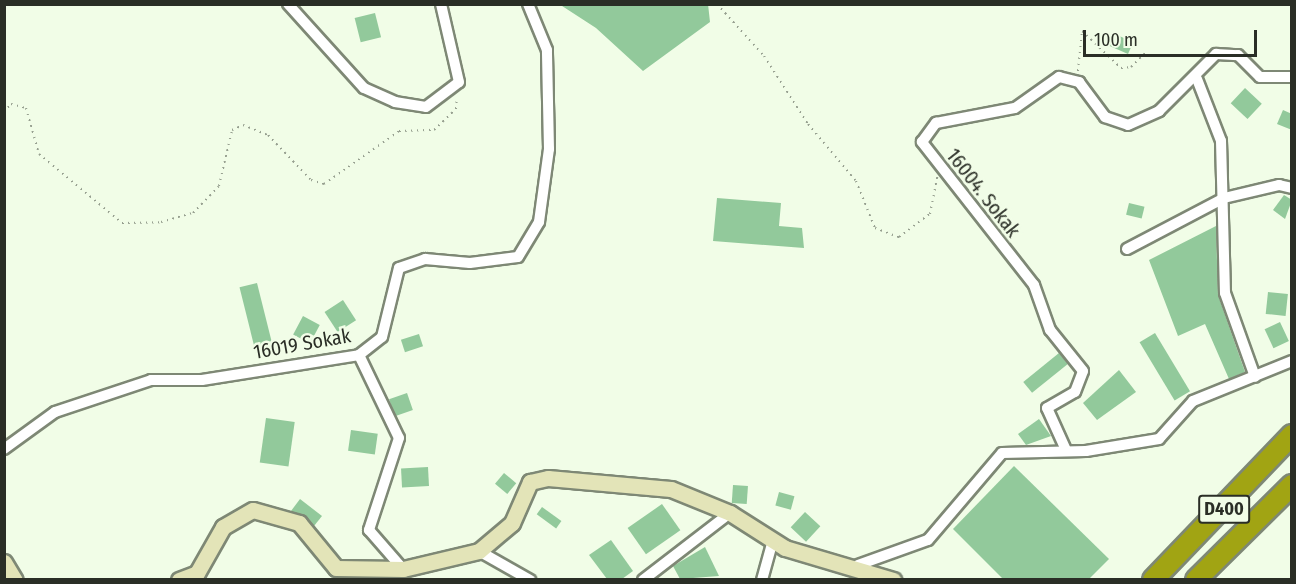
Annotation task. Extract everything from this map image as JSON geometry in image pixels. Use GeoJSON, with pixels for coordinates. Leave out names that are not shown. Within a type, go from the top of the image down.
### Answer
{"type":"FeatureCollection","features":[{"type":"Feature","properties":{"kind":"highway","name":"D400"},"geometry":{"type":"LineString","coordinates":[[1153,579],[1292,435]]}},
{"type":"Feature","properties":{"kind":"highway","name":"D400"},"geometry":{"type":"LineString","coordinates":[[1196,579],[1292,485]]}},
{"type":"Feature","properties":{"kind":"street"},"geometry":{"type":"LineString","coordinates":[[288,4],[364,88],[395,102],[426,107],[459,82],[441,4]]}},
{"type":"Feature","properties":{"kind":"street","name":"16019 Sokak"},"geometry":{"type":"LineString","coordinates":[[4,448],[56,412],[151,380],[202,380],[359,355],[382,336],[399,268],[425,259],[471,263],[518,257],[539,222],[549,149],[546,50],[528,4]]}},
{"type":"Feature","properties":{"kind":"street"},"geometry":{"type":"LineString","coordinates":[[1079,82],[1105,117],[1128,125],[1159,111],[1197,79],[1216,54],[1238,55],[1260,77],[1292,77]]}},
{"type":"Feature","properties":{"kind":"street","name":"16004. Sokak"},"geometry":{"type":"LineString","coordinates":[[1066,450],[1047,408],[1075,392],[1083,371],[1050,330],[1035,285],[938,168],[922,142],[936,123],[1015,108],[1059,77],[1079,82]]}},
{"type":"Feature","properties":{"kind":"street"},"geometry":{"type":"LineString","coordinates":[[1197,79],[1221,141],[1225,293],[1255,377]]}},
{"type":"Feature","properties":{"kind":"street"},"geometry":{"type":"LineString","coordinates":[[1127,249],[1224,198],[1279,184],[1292,188]]}},
{"type":"Feature","properties":{"kind":"street"},"geometry":{"type":"LineString","coordinates":[[359,355],[399,438],[369,530],[403,569]]}},
{"type":"Feature","properties":{"kind":"street"},"geometry":{"type":"LineString","coordinates":[[858,565],[928,540],[1002,453],[1066,450],[1159,439],[1193,400],[1292,361]]}},
{"type":"Feature","properties":{"kind":"street"},"geometry":{"type":"LineString","coordinates":[[179,579],[197,573],[223,527],[253,510],[299,523],[336,568],[403,569],[479,551],[512,523],[531,482],[548,478],[671,489],[730,513],[773,540],[858,565],[894,579]]}},
{"type":"Feature","properties":{"kind":"street"},"geometry":{"type":"LineString","coordinates":[[643,579],[730,513]]}},
{"type":"Feature","properties":{"kind":"street"},"geometry":{"type":"LineString","coordinates":[[762,579],[773,540]]}},
{"type":"Feature","properties":{"kind":"street"},"geometry":{"type":"LineString","coordinates":[[479,551],[530,579]]}},
{"type":"Feature","properties":{"kind":"street"},"geometry":{"type":"LineString","coordinates":[[4,562],[15,579]]}},
{"type":"Feature","properties":{"kind":"path"},"geometry":{"type":"LineString","coordinates":[[717,4],[764,56],[808,124],[856,181],[875,228],[899,237],[930,214],[938,168]]}},
{"type":"Feature","properties":{"kind":"path"},"geometry":{"type":"LineString","coordinates":[[1079,82],[1082,31],[1121,68],[1131,67],[1145,53]]}},
{"type":"Feature","properties":{"kind":"path"},"geometry":{"type":"LineString","coordinates":[[4,112],[11,104],[26,108],[39,154],[122,223],[161,222],[193,213],[219,186],[232,130],[243,124],[267,135],[311,180],[324,184],[399,131],[434,130],[456,110],[459,82]]}},
{"type":"Feature","properties":{"kind":"building"},"geometry":{"type":"Polygon","coordinates":[[[559,4],[708,4],[710,22],[643,71],[596,28],[559,4]]]}},
{"type":"Feature","properties":{"kind":"building"},"geometry":{"type":"Polygon","coordinates":[[[375,13],[381,37],[361,42],[355,18],[375,13]]]}},
{"type":"Feature","properties":{"kind":"building"},"geometry":{"type":"Polygon","coordinates":[[[1115,34],[1133,42],[1128,54],[1110,46],[1115,34]]]}},
{"type":"Feature","properties":{"kind":"building"},"geometry":{"type":"Polygon","coordinates":[[[1245,88],[1262,104],[1247,119],[1231,103],[1245,88]]]}},
{"type":"Feature","properties":{"kind":"building"},"geometry":{"type":"Polygon","coordinates":[[[1283,110],[1292,114],[1292,130],[1277,124],[1283,110]]]}},
{"type":"Feature","properties":{"kind":"building"},"geometry":{"type":"Polygon","coordinates":[[[1284,195],[1292,200],[1285,219],[1273,210],[1284,195]]]}},
{"type":"Feature","properties":{"kind":"building"},"geometry":{"type":"Polygon","coordinates":[[[717,198],[781,203],[779,226],[802,228],[804,248],[713,241],[717,198]]]}},
{"type":"Feature","properties":{"kind":"building"},"geometry":{"type":"Polygon","coordinates":[[[1129,203],[1145,207],[1142,219],[1126,215],[1129,203]]]}},
{"type":"Feature","properties":{"kind":"building"},"geometry":{"type":"Polygon","coordinates":[[[1216,226],[1218,295],[1245,372],[1229,379],[1205,324],[1178,336],[1149,260],[1216,226]]]}},
{"type":"Feature","properties":{"kind":"building"},"geometry":{"type":"Polygon","coordinates":[[[257,283],[274,353],[257,357],[240,287],[257,283]]]}},
{"type":"Feature","properties":{"kind":"building"},"geometry":{"type":"Polygon","coordinates":[[[1268,292],[1288,294],[1286,316],[1266,314],[1268,292]]]}},
{"type":"Feature","properties":{"kind":"building"},"geometry":{"type":"Polygon","coordinates":[[[343,300],[356,320],[338,332],[325,312],[343,300]]]}},
{"type":"Feature","properties":{"kind":"building"},"geometry":{"type":"Polygon","coordinates":[[[303,316],[320,325],[310,343],[293,335],[303,316]]]}},
{"type":"Feature","properties":{"kind":"building"},"geometry":{"type":"Polygon","coordinates":[[[1280,322],[1289,341],[1273,348],[1265,329],[1280,322]]]}},
{"type":"Feature","properties":{"kind":"building"},"geometry":{"type":"Polygon","coordinates":[[[1155,333],[1190,391],[1175,401],[1140,342],[1155,333]]]}},
{"type":"Feature","properties":{"kind":"building"},"geometry":{"type":"Polygon","coordinates":[[[419,334],[423,346],[405,352],[401,340],[419,334]]]}},
{"type":"Feature","properties":{"kind":"building"},"geometry":{"type":"Polygon","coordinates":[[[1059,353],[1068,364],[1032,393],[1023,382],[1059,353]]]}},
{"type":"Feature","properties":{"kind":"building"},"geometry":{"type":"Polygon","coordinates":[[[1119,370],[1136,392],[1097,420],[1083,403],[1119,370]]]}},
{"type":"Feature","properties":{"kind":"building"},"geometry":{"type":"Polygon","coordinates":[[[407,393],[413,410],[395,416],[389,399],[407,393]]]}},
{"type":"Feature","properties":{"kind":"building"},"geometry":{"type":"Polygon","coordinates":[[[266,418],[295,422],[288,467],[260,463],[266,418]]]}},
{"type":"Feature","properties":{"kind":"building"},"geometry":{"type":"Polygon","coordinates":[[[1039,419],[1051,436],[1026,445],[1018,434],[1039,419]]]}},
{"type":"Feature","properties":{"kind":"building"},"geometry":{"type":"Polygon","coordinates":[[[351,430],[378,434],[375,455],[348,451],[351,430]]]}},
{"type":"Feature","properties":{"kind":"building"},"geometry":{"type":"Polygon","coordinates":[[[1014,466],[1109,559],[1089,579],[1003,579],[953,529],[1014,466]]]}},
{"type":"Feature","properties":{"kind":"building"},"geometry":{"type":"Polygon","coordinates":[[[428,467],[429,486],[402,487],[401,468],[428,467]]]}},
{"type":"Feature","properties":{"kind":"building"},"geometry":{"type":"Polygon","coordinates":[[[504,473],[516,483],[507,494],[495,484],[504,473]]]}},
{"type":"Feature","properties":{"kind":"building"},"geometry":{"type":"Polygon","coordinates":[[[733,485],[748,486],[747,504],[732,503],[733,485]]]}},
{"type":"Feature","properties":{"kind":"building"},"geometry":{"type":"Polygon","coordinates":[[[779,492],[794,496],[791,510],[775,506],[779,492]]]}},
{"type":"Feature","properties":{"kind":"building"},"geometry":{"type":"Polygon","coordinates":[[[300,499],[322,516],[314,526],[291,511],[300,499]]]}},
{"type":"Feature","properties":{"kind":"building"},"geometry":{"type":"Polygon","coordinates":[[[662,504],[680,530],[646,554],[628,528],[662,504]]]}},
{"type":"Feature","properties":{"kind":"building"},"geometry":{"type":"Polygon","coordinates":[[[542,507],[561,521],[556,528],[537,514],[542,507]]]}},
{"type":"Feature","properties":{"kind":"building"},"geometry":{"type":"Polygon","coordinates":[[[805,512],[820,526],[806,542],[791,527],[805,512]]]}},
{"type":"Feature","properties":{"kind":"building"},"geometry":{"type":"Polygon","coordinates":[[[611,540],[633,571],[622,579],[607,579],[589,555],[611,540]]]}},
{"type":"Feature","properties":{"kind":"building"},"geometry":{"type":"Polygon","coordinates":[[[705,547],[719,576],[680,579],[673,566],[705,547]]]}}]}
